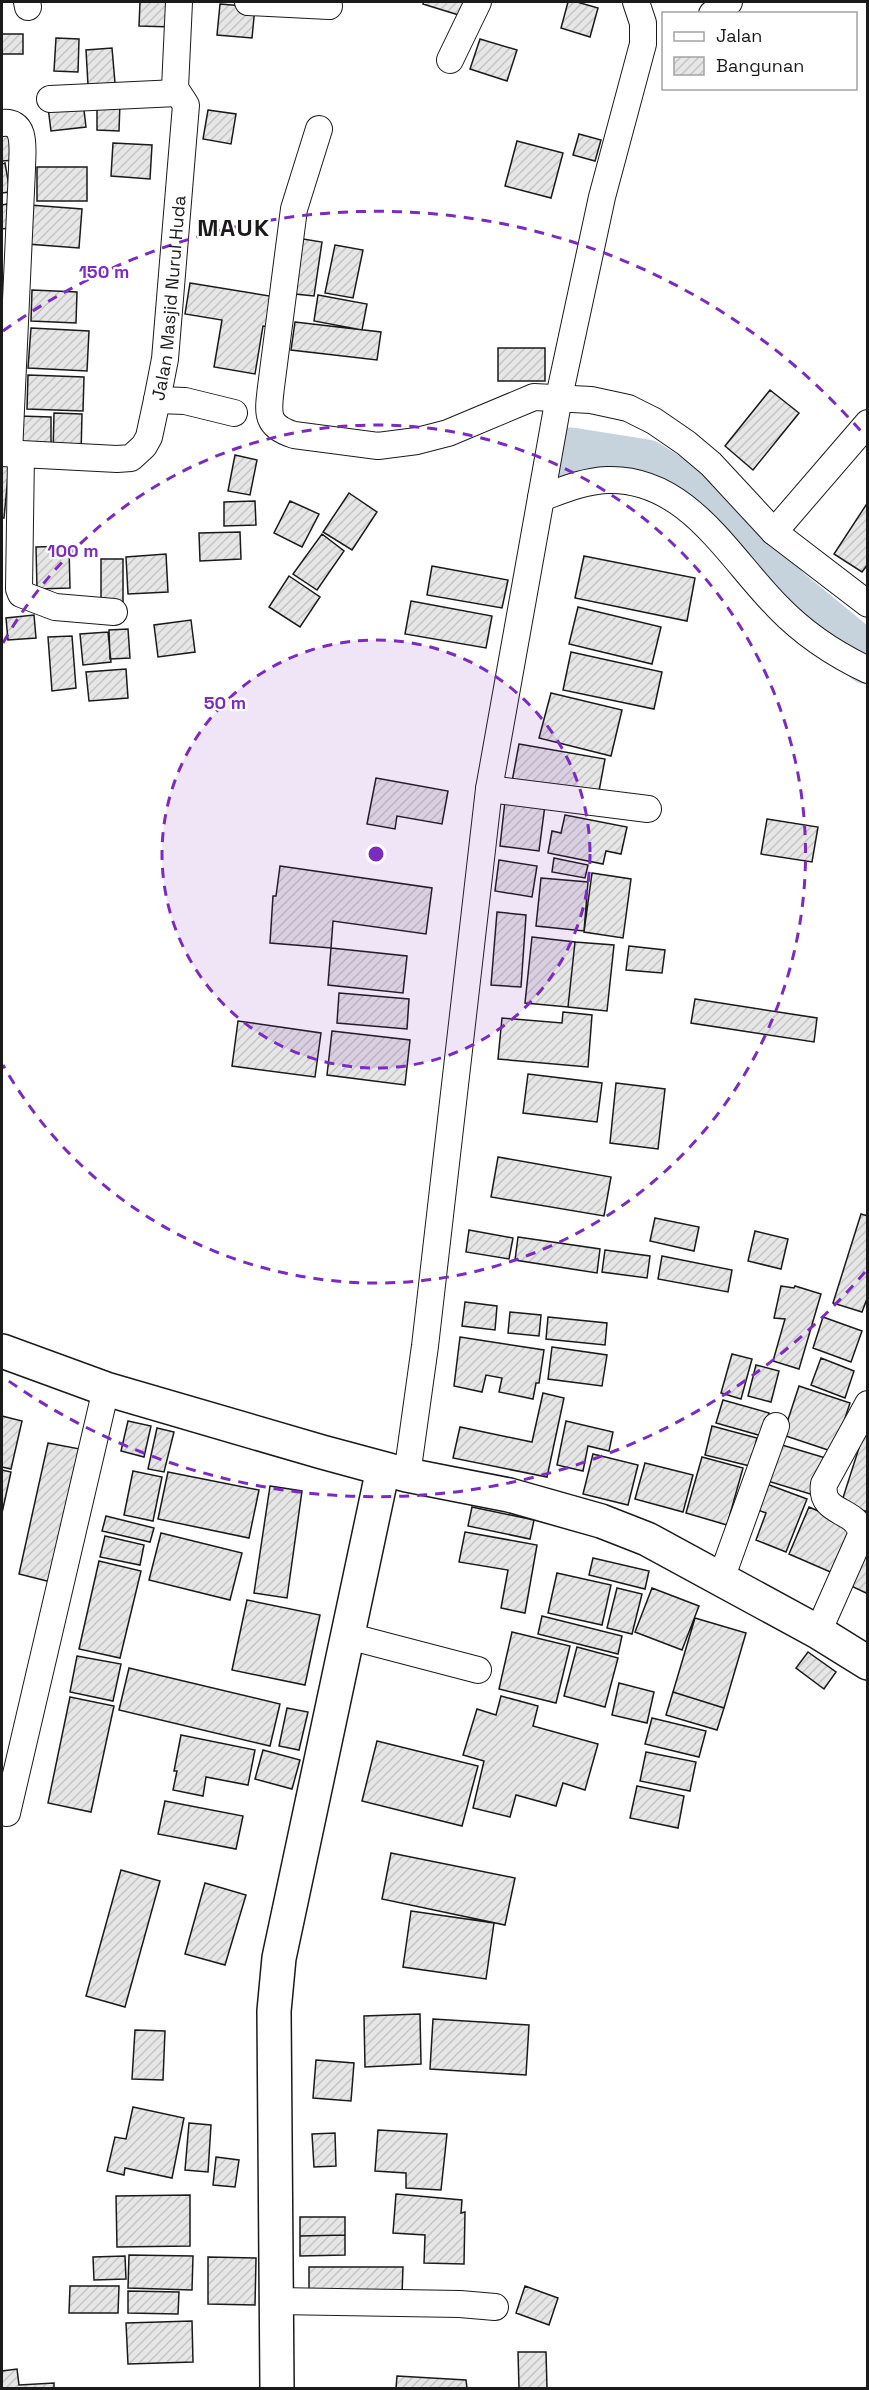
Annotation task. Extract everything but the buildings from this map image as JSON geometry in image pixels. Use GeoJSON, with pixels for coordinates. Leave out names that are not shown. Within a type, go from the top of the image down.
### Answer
{"type":"FeatureCollection","features":[{"type":"Feature","properties":{"kind":"main road"},"geometry":{"type":"LineString","coordinates":[[2,1351],[106,1389],[395,1472],[508,1495],[601,1521],[647,1539],[818,1632],[867,1663]]}},
{"type":"Feature","properties":{"kind":"main road"},"geometry":{"type":"LineString","coordinates":[[277,2388],[274,2011],[279,1958],[348,1636],[395,1472]]}},
{"type":"Feature","properties":{"kind":"street","name":"Jalan Masjid Nurul Huda"},"geometry":{"type":"LineString","coordinates":[[10,454],[131,458],[139,453],[149,437],[165,359],[186,105],[175,88],[178,2]]}},
{"type":"Feature","properties":{"kind":"street"},"geometry":{"type":"LineString","coordinates":[[248,2],[329,6]]}},
{"type":"Feature","properties":{"kind":"street"},"geometry":{"type":"LineString","coordinates":[[450,60],[478,2]]}},
{"type":"Feature","properties":{"kind":"street"},"geometry":{"type":"LineString","coordinates":[[395,1472],[425,1346],[489,789],[557,406],[602,197],[653,40],[643,23],[636,2]]}},
{"type":"Feature","properties":{"kind":"street"},"geometry":{"type":"LineString","coordinates":[[715,12],[729,2]]}},
{"type":"Feature","properties":{"kind":"street"},"geometry":{"type":"LineString","coordinates":[[50,99],[177,93]]}},
{"type":"Feature","properties":{"kind":"street"},"geometry":{"type":"LineString","coordinates":[[2,123],[14,123],[19,128],[22,147],[10,454],[19,589],[21,594],[55,607],[114,612]]}},
{"type":"Feature","properties":{"kind":"street"},"geometry":{"type":"LineString","coordinates":[[319,129],[294,209],[268,414],[275,426],[294,435],[378,446],[448,433],[534,397],[557,406],[591,400],[628,408],[654,421],[711,464],[774,532],[867,604]]}},
{"type":"Feature","properties":{"kind":"street"},"geometry":{"type":"LineString","coordinates":[[157,400],[185,400],[234,413]]}},
{"type":"Feature","properties":{"kind":"street"},"geometry":{"type":"LineString","coordinates":[[774,532],[867,423]]}},
{"type":"Feature","properties":{"kind":"street"},"geometry":{"type":"LineString","coordinates":[[542,491],[608,480],[627,481],[649,486],[681,503],[698,518],[777,607],[802,631],[832,652],[867,670]]}},
{"type":"Feature","properties":{"kind":"street"},"geometry":{"type":"LineString","coordinates":[[489,789],[648,809]]}},
{"type":"Feature","properties":{"kind":"street"},"geometry":{"type":"LineString","coordinates":[[7,1813],[106,1389]]}},
{"type":"Feature","properties":{"kind":"street"},"geometry":{"type":"LineString","coordinates":[[818,1632],[861,1535],[861,1529],[856,1521],[825,1500],[824,1484],[867,1404]]}},
{"type":"Feature","properties":{"kind":"street"},"geometry":{"type":"LineString","coordinates":[[721,1580],[776,1426]]}},
{"type":"Feature","properties":{"kind":"street"},"geometry":{"type":"LineString","coordinates":[[348,1636],[478,1670]]}},
{"type":"Feature","properties":{"kind":"street"},"geometry":{"type":"LineString","coordinates":[[276,2301],[460,2304],[495,2307]]}},
{"type":"Feature","properties":{"kind":"waterway"},"geometry":{"type":"LineString","coordinates":[[570,453],[646,465],[726,516],[784,590],[868,659]]}},
{"type":"Feature","properties":{"kind":"district","name":"MAUK"},"geometry":{"type":"Point","coordinates":[234,227]}}]}
